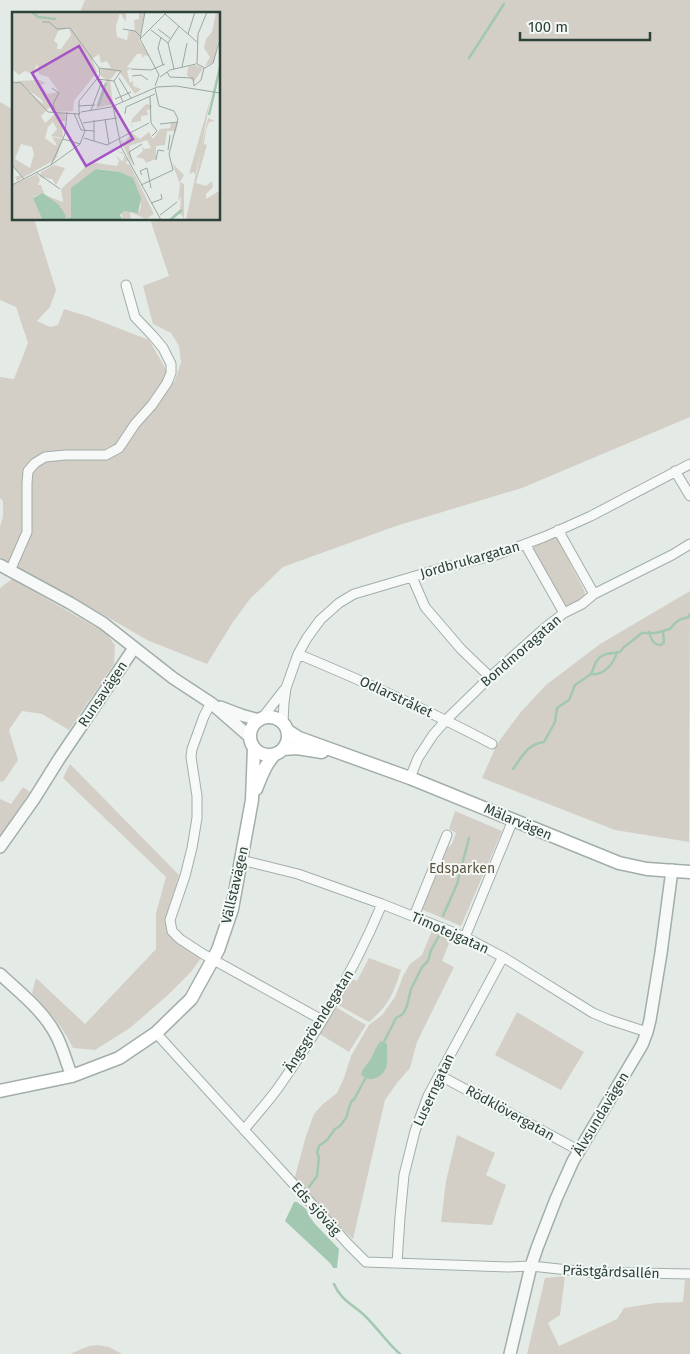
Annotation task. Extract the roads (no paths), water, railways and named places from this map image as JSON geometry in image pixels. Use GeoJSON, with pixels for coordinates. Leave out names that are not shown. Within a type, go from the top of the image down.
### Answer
{"type":"FeatureCollection","features":[{"type":"Feature","properties":{"kind":"main road"},"geometry":{"type":"LineString","coordinates":[[275,717],[286,727],[288,741],[279,752],[265,755],[258,752],[252,742],[253,727],[261,718],[275,717]]}},
{"type":"Feature","properties":{"kind":"main road","name":"Mälarvägen"},"geometry":{"type":"LineString","coordinates":[[286,727],[300,738],[410,778],[618,863],[647,869],[690,872]]}},
{"type":"Feature","properties":{"kind":"main road","name":"Vällstavägen"},"geometry":{"type":"LineString","coordinates":[[72,1076],[119,1058],[156,1032],[191,999],[214,959],[232,909],[242,860],[252,800],[252,742]]}},
{"type":"Feature","properties":{"kind":"main road","name":"Mälarvägen"},"geometry":{"type":"LineString","coordinates":[[279,752],[297,748],[349,756]]}},
{"type":"Feature","properties":{"kind":"main road","name":"Vällstavägen"},"geometry":{"type":"LineString","coordinates":[[252,800],[265,767],[279,752]]}},
{"type":"Feature","properties":{"kind":"main road"},"geometry":{"type":"LineString","coordinates":[[0,1092],[72,1076]]}},
{"type":"Feature","properties":{"kind":"street"},"geometry":{"type":"LineString","coordinates":[[5,568],[27,532],[28,472],[35,463],[45,457],[106,455],[119,448],[135,424],[152,406],[167,383],[171,373],[170,364],[162,348],[135,317],[126,285]]}},
{"type":"Feature","properties":{"kind":"street","name":"Jordbrukargatan"},"geometry":{"type":"LineString","coordinates":[[286,727],[284,703],[286,688],[298,654],[320,620],[339,603],[354,594],[496,555],[525,544],[591,516],[690,464]]}},
{"type":"Feature","properties":{"kind":"street"},"geometry":{"type":"LineString","coordinates":[[675,471],[690,496]]}},
{"type":"Feature","properties":{"kind":"street"},"geometry":{"type":"LineString","coordinates":[[558,530],[594,594]]}},
{"type":"Feature","properties":{"kind":"street"},"geometry":{"type":"LineString","coordinates":[[525,544],[564,614]]}},
{"type":"Feature","properties":{"kind":"street","name":"Bondmoragatan"},"geometry":{"type":"LineString","coordinates":[[410,778],[418,758],[433,735],[446,720],[538,633],[594,594],[690,544]]}},
{"type":"Feature","properties":{"kind":"street","name":"Runsavägen"},"geometry":{"type":"LineString","coordinates":[[0,847],[134,648],[103,624],[70,603],[5,568]]}},
{"type":"Feature","properties":{"kind":"street"},"geometry":{"type":"LineString","coordinates":[[412,577],[425,607],[461,649],[490,677]]}},
{"type":"Feature","properties":{"kind":"street"},"geometry":{"type":"LineString","coordinates":[[134,648],[173,678],[211,703],[252,742]]}},
{"type":"Feature","properties":{"kind":"street","name":"Odlarstråket"},"geometry":{"type":"LineString","coordinates":[[298,654],[382,690],[492,744]]}},
{"type":"Feature","properties":{"kind":"street","name":"Jordbrukargatan"},"geometry":{"type":"LineString","coordinates":[[261,718],[286,688]]}},
{"type":"Feature","properties":{"kind":"street"},"geometry":{"type":"LineString","coordinates":[[211,703],[241,715],[261,718]]}},
{"type":"Feature","properties":{"kind":"street"},"geometry":{"type":"LineString","coordinates":[[211,703],[204,716],[192,750],[191,757],[197,796],[197,818],[185,876],[170,920],[172,932],[180,939],[214,959],[322,1020]]}},
{"type":"Feature","properties":{"kind":"street"},"geometry":{"type":"LineString","coordinates":[[465,937],[513,820]]}},
{"type":"Feature","properties":{"kind":"street"},"geometry":{"type":"LineString","coordinates":[[414,916],[447,835]]}},
{"type":"Feature","properties":{"kind":"street","name":"Timotejgatan"},"geometry":{"type":"LineString","coordinates":[[242,860],[298,874],[414,916],[465,937],[593,1013],[648,1032]]}},
{"type":"Feature","properties":{"kind":"street","name":"Älvsundavägen"},"geometry":{"type":"LineString","coordinates":[[510,1354],[531,1266],[556,1199],[573,1161],[648,1032],[662,954],[672,870]]}},
{"type":"Feature","properties":{"kind":"street","name":"Ängsgröendegatan"},"geometry":{"type":"LineString","coordinates":[[244,1130],[277,1089],[322,1020],[358,957],[382,904]]}},
{"type":"Feature","properties":{"kind":"street","name":"Luserngatan"},"geometry":{"type":"LineString","coordinates":[[397,1264],[406,1166],[415,1131],[428,1096],[503,958]]}},
{"type":"Feature","properties":{"kind":"street"},"geometry":{"type":"LineString","coordinates":[[0,974],[34,1005],[49,1023],[60,1043],[72,1076]]}},
{"type":"Feature","properties":{"kind":"street","name":"Eds sjöväg"},"geometry":{"type":"LineString","coordinates":[[156,1032],[348,1245],[366,1262],[508,1267],[531,1266]]}},
{"type":"Feature","properties":{"kind":"street","name":"Rödklövergatan"},"geometry":{"type":"LineString","coordinates":[[439,1075],[580,1151]]}},
{"type":"Feature","properties":{"kind":"street","name":"Prästgårdsallén"},"geometry":{"type":"LineString","coordinates":[[531,1266],[587,1272],[690,1274]]}},
{"type":"Feature","properties":{"kind":"waterway"},"geometry":{"type":"LineString","coordinates":[[469,58],[504,4]]}},
{"type":"Feature","properties":{"kind":"waterway"},"geometry":{"type":"LineString","coordinates":[[513,769],[529,748],[544,742],[555,722],[557,708],[569,700],[575,685],[591,674],[600,657],[620,652],[642,633],[656,633],[670,629],[675,623],[689,617],[690,614]]}},
{"type":"Feature","properties":{"kind":"waterway"},"geometry":{"type":"LineString","coordinates":[[649,632],[654,643],[661,645],[664,642],[663,631]]}},
{"type":"Feature","properties":{"kind":"waterway"},"geometry":{"type":"LineString","coordinates":[[591,674],[600,673],[608,668],[617,652]]}},
{"type":"Feature","properties":{"kind":"waterway"},"geometry":{"type":"LineString","coordinates":[[443,916],[457,884],[469,838]]}},
{"type":"Feature","properties":{"kind":"waterway"},"geometry":{"type":"LineString","coordinates":[[384,1042],[396,1018],[403,1014],[411,989],[422,967],[428,961],[431,950],[440,934]]}},
{"type":"Feature","properties":{"kind":"waterway"},"geometry":{"type":"LineString","coordinates":[[309,1187],[317,1176],[319,1157],[317,1153],[319,1146],[327,1140],[346,1118],[351,1102],[365,1079]]}},
{"type":"Feature","properties":{"kind":"waterway"},"geometry":{"type":"LineString","coordinates":[[334,1284],[343,1298],[364,1315],[400,1354]]}},
{"type":"Feature","properties":{"kind":"park label","name":"Edsparken"},"geometry":{"type":"Point","coordinates":[462,868]}}]}
